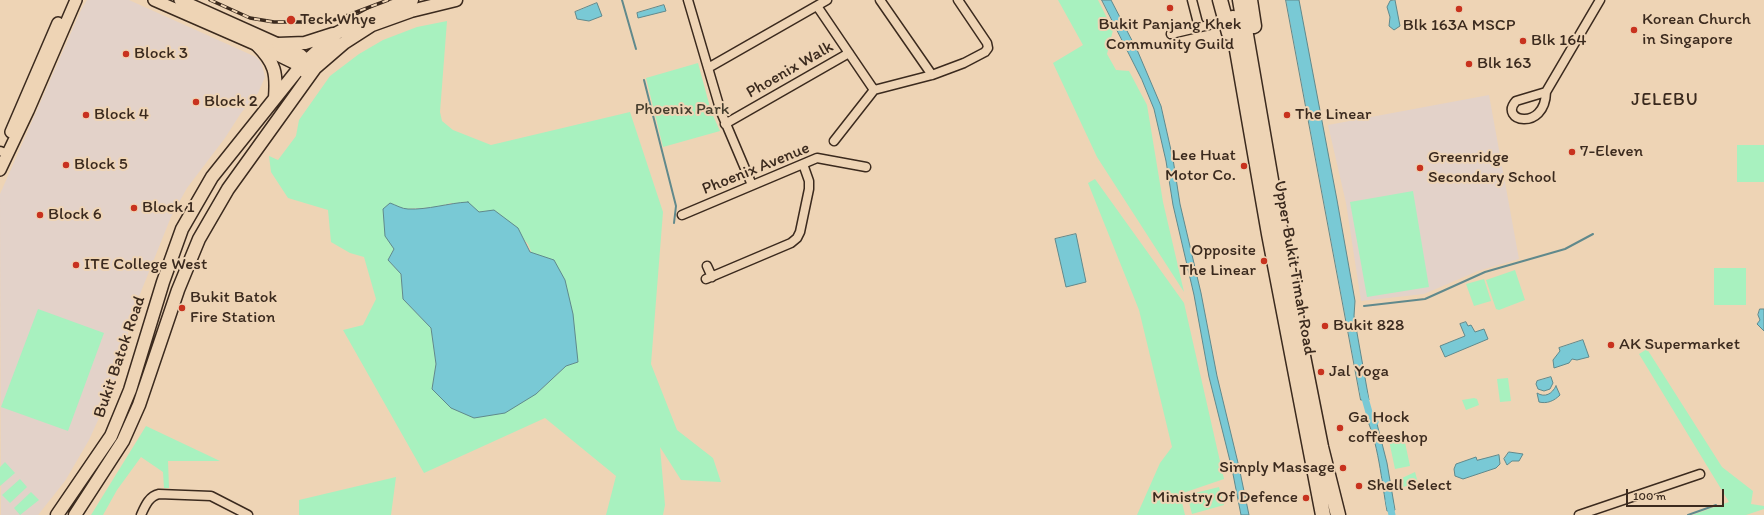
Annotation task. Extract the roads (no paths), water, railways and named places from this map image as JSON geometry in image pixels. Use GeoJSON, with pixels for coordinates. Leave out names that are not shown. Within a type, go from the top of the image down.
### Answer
{"type":"FeatureCollection","features":[{"type":"Feature","properties":{"kind":"highway"},"geometry":{"type":"LineString","coordinates":[[1220,0],[1237,50]]}},
{"type":"Feature","properties":{"kind":"highway"},"geometry":{"type":"LineString","coordinates":[[1230,0],[1237,50]]}},
{"type":"Feature","properties":{"kind":"highway","name":"Upper Bukit Timah Road"},"geometry":{"type":"LineString","coordinates":[[1240,0],[1302,351],[1338,515]]}},
{"type":"Feature","properties":{"kind":"highway"},"geometry":{"type":"LineString","coordinates":[[1250,0],[1279,193],[1276,209]]}},
{"type":"Feature","properties":{"kind":"highway","name":"Upper Bukit Timah Road"},"geometry":{"type":"LineString","coordinates":[[1237,50],[1294,370],[1323,515]]}},
{"type":"Feature","properties":{"kind":"main road"},"geometry":{"type":"LineString","coordinates":[[278,44],[305,43],[337,33],[378,11],[409,0]]}},
{"type":"Feature","properties":{"kind":"main road"},"geometry":{"type":"LineString","coordinates":[[308,68],[372,25],[411,12],[456,0]]}},
{"type":"Feature","properties":{"kind":"main road"},"geometry":{"type":"LineString","coordinates":[[308,68],[337,33]]}},
{"type":"Feature","properties":{"kind":"main road"},"geometry":{"type":"LineString","coordinates":[[257,45],[268,55],[274,68],[276,82],[275,98]]}},
{"type":"Feature","properties":{"kind":"main road","name":"Bukit Batok Road"},"geometry":{"type":"LineString","coordinates":[[57,515],[111,436],[130,390],[163,282],[182,229],[212,177],[275,98],[308,68]]}},
{"type":"Feature","properties":{"kind":"main road","name":"Bukit Batok Road"},"geometry":{"type":"LineString","coordinates":[[75,515],[123,441],[139,405],[178,290],[202,233],[228,189],[308,68]]}},
{"type":"Feature","properties":{"kind":"main road"},"geometry":{"type":"LineString","coordinates":[[139,361],[146,351],[160,344]]}},
{"type":"Feature","properties":{"kind":"street"},"geometry":{"type":"LineString","coordinates":[[2,157],[12,128],[68,0]]}},
{"type":"Feature","properties":{"kind":"street"},"geometry":{"type":"LineString","coordinates":[[2,157],[76,0]]}},
{"type":"Feature","properties":{"kind":"street"},"geometry":{"type":"LineString","coordinates":[[154,0],[308,68]]}},
{"type":"Feature","properties":{"kind":"street"},"geometry":{"type":"LineString","coordinates":[[180,0],[301,55],[308,68]]}},
{"type":"Feature","properties":{"kind":"street"},"geometry":{"type":"LineString","coordinates":[[688,0],[726,124],[752,185]]}},
{"type":"Feature","properties":{"kind":"street"},"geometry":{"type":"LineString","coordinates":[[708,68],[827,0]]}},
{"type":"Feature","properties":{"kind":"street"},"geometry":{"type":"LineString","coordinates":[[880,0],[932,75]]}},
{"type":"Feature","properties":{"kind":"street"},"geometry":{"type":"LineString","coordinates":[[834,141],[874,90],[932,75],[964,64],[985,52],[988,48],[987,43],[958,0]]}},
{"type":"Feature","properties":{"kind":"street"},"geometry":{"type":"LineString","coordinates":[[1192,0],[1199,28]]}},
{"type":"Feature","properties":{"kind":"street"},"geometry":{"type":"LineString","coordinates":[[1546,92],[1600,0]]}},
{"type":"Feature","properties":{"kind":"street","name":"Phoenix Walk"},"geometry":{"type":"LineString","coordinates":[[816,6],[874,90]]}},
{"type":"Feature","properties":{"kind":"street"},"geometry":{"type":"LineString","coordinates":[[1171,34],[1226,21]]}},
{"type":"Feature","properties":{"kind":"street","name":"Phoenix Walk"},"geometry":{"type":"LineString","coordinates":[[726,124],[848,53]]}},
{"type":"Feature","properties":{"kind":"street"},"geometry":{"type":"LineString","coordinates":[[0,135],[12,128]]}},
{"type":"Feature","properties":{"kind":"street","name":"Phoenix Avenue"},"geometry":{"type":"LineString","coordinates":[[682,215],[817,158],[866,167]]}},
{"type":"Feature","properties":{"kind":"street"},"geometry":{"type":"LineString","coordinates":[[707,266],[709,278],[791,243],[797,238],[801,230],[809,189],[809,181],[803,164]]}},
{"type":"Feature","properties":{"kind":"street"},"geometry":{"type":"LineString","coordinates":[[1579,515],[1700,474]]}},
{"type":"Feature","properties":{"kind":"street"},"geometry":{"type":"LineString","coordinates":[[141,515],[150,499],[154,495],[159,494],[211,496],[248,515]]}},
{"type":"Feature","properties":{"kind":"water"},"geometry":{"type":"Polygon","coordinates":[[[1102,0],[1111,0],[1138,52],[1161,106],[1173,159],[1180,204],[1201,293],[1217,376],[1249,515],[1241,515],[1232,469],[1209,377],[1194,295],[1173,205],[1166,161],[1154,109],[1142,80],[1102,0]]]}},
{"type":"Feature","properties":{"kind":"water"},"geometry":{"type":"Polygon","coordinates":[[[1286,0],[1299,0],[1355,301],[1354,316],[1369,400],[1361,400],[1286,0]]]}},
{"type":"Feature","properties":{"kind":"water"},"geometry":{"type":"Polygon","coordinates":[[[1395,0],[1400,26],[1394,30],[1389,26],[1390,17],[1387,7],[1390,1],[1395,0]]]}},
{"type":"Feature","properties":{"kind":"water"},"geometry":{"type":"Polygon","coordinates":[[[597,3],[602,16],[589,21],[577,19],[575,12],[597,3]]]}},
{"type":"Feature","properties":{"kind":"water"},"geometry":{"type":"Polygon","coordinates":[[[664,5],[666,11],[638,18],[637,13],[664,5]]]}},
{"type":"Feature","properties":{"kind":"water"},"geometry":{"type":"Polygon","coordinates":[[[468,202],[479,212],[494,210],[518,228],[530,252],[554,260],[565,280],[573,314],[578,362],[566,366],[536,394],[505,413],[474,418],[451,408],[432,389],[436,364],[431,328],[403,299],[401,274],[388,260],[394,249],[385,236],[383,209],[390,203],[408,209],[416,209],[468,202]]]}},
{"type":"Feature","properties":{"kind":"water"},"geometry":{"type":"Polygon","coordinates":[[[1076,234],[1086,282],[1066,287],[1055,239],[1076,234]]]}},
{"type":"Feature","properties":{"kind":"water"},"geometry":{"type":"Polygon","coordinates":[[[1760,309],[1764,309],[1764,331],[1757,324],[1760,320],[1758,315],[1760,309]]]}},
{"type":"Feature","properties":{"kind":"water"},"geometry":{"type":"Polygon","coordinates":[[[1466,322],[1468,326],[1471,325],[1475,332],[1484,329],[1488,339],[1445,357],[1440,346],[1465,336],[1460,324],[1466,322]]]}},
{"type":"Feature","properties":{"kind":"water"},"geometry":{"type":"Polygon","coordinates":[[[1583,340],[1589,357],[1577,360],[1572,359],[1569,363],[1554,368],[1553,360],[1560,351],[1559,348],[1583,340]]]}},
{"type":"Feature","properties":{"kind":"water"},"geometry":{"type":"Polygon","coordinates":[[[1551,377],[1553,383],[1550,389],[1544,391],[1538,389],[1536,384],[1537,381],[1551,377]]]}},
{"type":"Feature","properties":{"kind":"water"},"geometry":{"type":"Polygon","coordinates":[[[1556,386],[1560,395],[1550,402],[1539,402],[1537,393],[1543,395],[1548,394],[1556,386]]]}},
{"type":"Feature","properties":{"kind":"water"},"geometry":{"type":"Polygon","coordinates":[[[1365,416],[1375,416],[1387,463],[1395,510],[1387,511],[1373,436],[1365,416]]]}},
{"type":"Feature","properties":{"kind":"water"},"geometry":{"type":"Polygon","coordinates":[[[1509,452],[1523,454],[1519,461],[1512,461],[1507,465],[1504,459],[1509,452]]]}},
{"type":"Feature","properties":{"kind":"water"},"geometry":{"type":"Polygon","coordinates":[[[1499,455],[1500,464],[1496,468],[1463,479],[1455,476],[1454,469],[1456,464],[1476,457],[1477,460],[1499,455]]]}},
{"type":"Feature","properties":{"kind":"waterway"},"geometry":{"type":"LineString","coordinates":[[622,0],[636,49]]}},
{"type":"Feature","properties":{"kind":"waterway"},"geometry":{"type":"LineString","coordinates":[[644,80],[676,206],[674,223]]}},
{"type":"Feature","properties":{"kind":"waterway"},"geometry":{"type":"LineString","coordinates":[[1364,306],[1425,299],[1485,272],[1565,249],[1593,234]]}},
{"type":"Feature","properties":{"kind":"waterway"},"geometry":{"type":"LineString","coordinates":[[1363,391],[1370,416],[1375,422]]}},
{"type":"Feature","properties":{"kind":"waterway"},"geometry":{"type":"LineString","coordinates":[[1389,501],[1392,515]]}},
{"type":"Feature","properties":{"kind":"waterway"},"geometry":{"type":"LineString","coordinates":[[1688,515],[1716,505]]}},
{"type":"Feature","properties":{"kind":"railway"},"geometry":{"type":"LineString","coordinates":[[210,0],[250,18],[274,22],[321,22],[338,19],[388,0]]}},
{"type":"Feature","properties":{"kind":"place","name":"Bukit Panjang Khek Community Guild"},"geometry":{"type":"Point","coordinates":[1170,8]}},
{"type":"Feature","properties":{"kind":"place","name":"Blk 163A MSCP"},"geometry":{"type":"Point","coordinates":[1459,9]}},
{"type":"Feature","properties":{"kind":"place","name":"Teck Whye"},"geometry":{"type":"Point","coordinates":[291,20]}},
{"type":"Feature","properties":{"kind":"place","name":"Korean Church in Singapore"},"geometry":{"type":"Point","coordinates":[1634,30]}},
{"type":"Feature","properties":{"kind":"place","name":"Blk 164"},"geometry":{"type":"Point","coordinates":[1523,41]}},
{"type":"Feature","properties":{"kind":"place","name":"Block 3"},"geometry":{"type":"Point","coordinates":[126,54]}},
{"type":"Feature","properties":{"kind":"place","name":"Blk 163"},"geometry":{"type":"Point","coordinates":[1469,64]}},
{"type":"Feature","properties":{"kind":"place","name":"Block 2"},"geometry":{"type":"Point","coordinates":[196,102]}},
{"type":"Feature","properties":{"kind":"place","name":"Block 4"},"geometry":{"type":"Point","coordinates":[86,115]}},
{"type":"Feature","properties":{"kind":"place","name":"The Linear"},"geometry":{"type":"Point","coordinates":[1287,115]}},
{"type":"Feature","properties":{"kind":"place","name":"7-Eleven"},"geometry":{"type":"Point","coordinates":[1572,152]}},
{"type":"Feature","properties":{"kind":"place","name":"Block 5"},"geometry":{"type":"Point","coordinates":[66,165]}},
{"type":"Feature","properties":{"kind":"place","name":"Lee Huat Motor Co."},"geometry":{"type":"Point","coordinates":[1244,166]}},
{"type":"Feature","properties":{"kind":"place","name":"Greenridge Secondary School"},"geometry":{"type":"Point","coordinates":[1420,168]}},
{"type":"Feature","properties":{"kind":"place","name":"Block 1"},"geometry":{"type":"Point","coordinates":[134,208]}},
{"type":"Feature","properties":{"kind":"place","name":"Block 6"},"geometry":{"type":"Point","coordinates":[40,215]}},
{"type":"Feature","properties":{"kind":"place","name":"Opposite The Linear"},"geometry":{"type":"Point","coordinates":[1264,261]}},
{"type":"Feature","properties":{"kind":"place","name":"ITE College West"},"geometry":{"type":"Point","coordinates":[76,265]}},
{"type":"Feature","properties":{"kind":"place","name":"Bukit Batok Fire Station"},"geometry":{"type":"Point","coordinates":[182,308]}},
{"type":"Feature","properties":{"kind":"place","name":"Bukit 828"},"geometry":{"type":"Point","coordinates":[1325,326]}},
{"type":"Feature","properties":{"kind":"place","name":"AK Supermarket"},"geometry":{"type":"Point","coordinates":[1611,345]}},
{"type":"Feature","properties":{"kind":"place","name":"Jal Yoga"},"geometry":{"type":"Point","coordinates":[1321,372]}},
{"type":"Feature","properties":{"kind":"place","name":"Ga Hock coffeeshop"},"geometry":{"type":"Point","coordinates":[1340,428]}},
{"type":"Feature","properties":{"kind":"place","name":"Simply Massage"},"geometry":{"type":"Point","coordinates":[1343,468]}},
{"type":"Feature","properties":{"kind":"place","name":"Shell Select"},"geometry":{"type":"Point","coordinates":[1359,486]}},
{"type":"Feature","properties":{"kind":"place","name":"Ministry Of Defence"},"geometry":{"type":"Point","coordinates":[1306,498]}},
{"type":"Feature","properties":{"kind":"district","name":"JELEBU"},"geometry":{"type":"Point","coordinates":[1665,100]}},
{"type":"Feature","properties":{"kind":"park label","name":"Phoenix Park"},"geometry":{"type":"Point","coordinates":[682,110]}}]}
